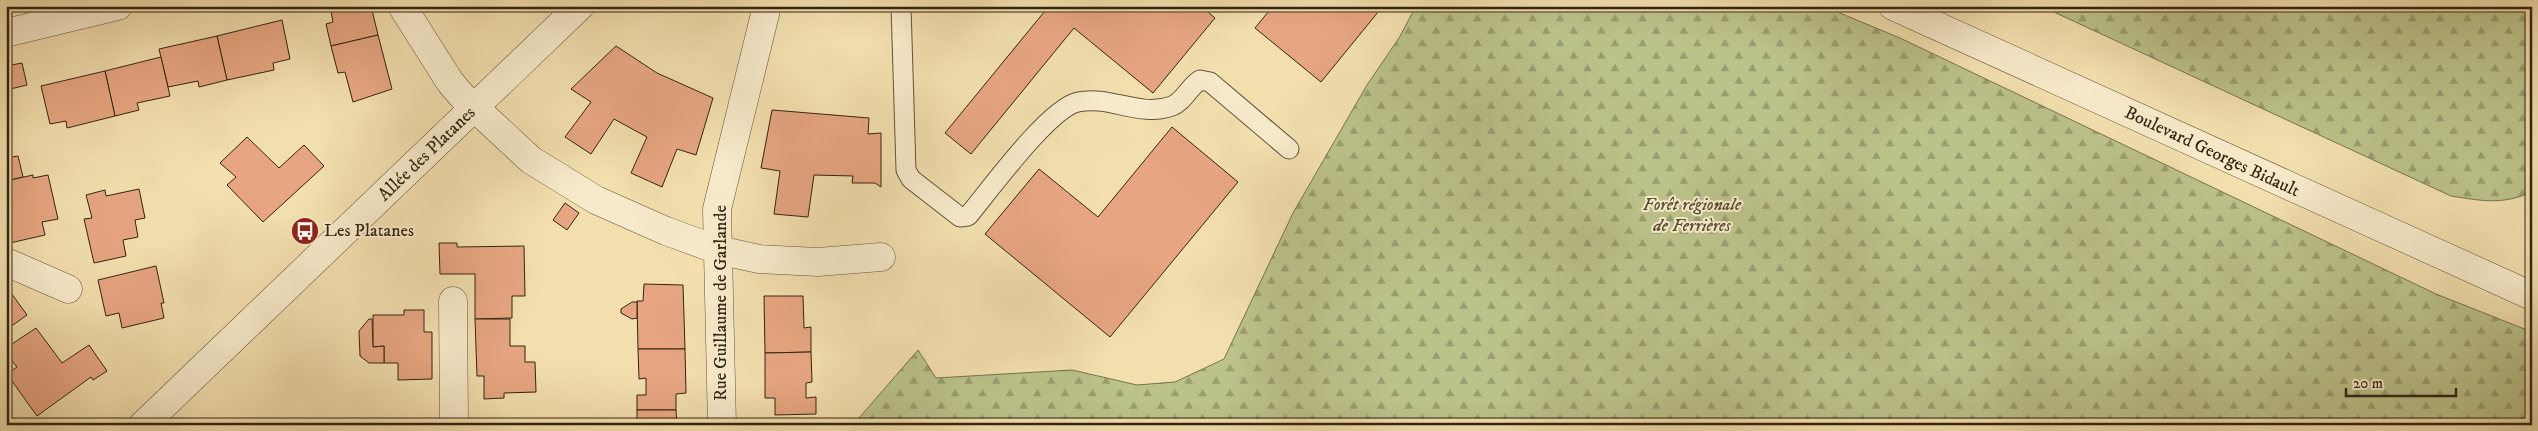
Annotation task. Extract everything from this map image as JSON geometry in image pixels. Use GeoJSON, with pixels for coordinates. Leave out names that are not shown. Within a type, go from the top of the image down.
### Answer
{"type":"FeatureCollection","features":[{"type":"Feature","properties":{"kind":"street"},"geometry":{"type":"LineString","coordinates":[[6,33],[118,6]]}},
{"type":"Feature","properties":{"kind":"street"},"geometry":{"type":"LineString","coordinates":[[402,6],[450,82],[531,160],[563,182],[626,214],[718,250],[768,260],[818,262],[881,257]]}},
{"type":"Feature","properties":{"kind":"street","name":"Allée des Platanes"},"geometry":{"type":"LineString","coordinates":[[143,425],[580,6]]}},
{"type":"Feature","properties":{"kind":"street","name":"Rue Guillaume de Garlande"},"geometry":{"type":"LineString","coordinates":[[722,425],[718,250],[719,200],[767,6]]}},
{"type":"Feature","properties":{"kind":"street","name":"Boulevard Georges Bidault"},"geometry":{"type":"LineString","coordinates":[[1893,6],[2532,296]]}},
{"type":"Feature","properties":{"kind":"street"},"geometry":{"type":"LineString","coordinates":[[6,262],[68,289]]}},
{"type":"Feature","properties":{"kind":"street"},"geometry":{"type":"LineString","coordinates":[[453,301],[454,425]]}},
{"type":"Feature","properties":{"kind":"lane"},"geometry":{"type":"LineString","coordinates":[[900,6],[906,170],[911,179],[960,217],[968,216],[1044,125],[1077,102],[1095,100],[1145,110],[1164,108],[1175,105],[1191,85],[1200,80],[1210,82],[1289,149]]}},
{"type":"Feature","properties":{"kind":"green space","name":"Forêt régionale de Ferrières"},"geometry":{"type":"Polygon","coordinates":[[[1416,6],[1823,6],[1900,38],[2436,294],[2532,332],[2532,425],[853,425],[918,350],[936,378],[1072,370],[1137,385],[1175,382],[1224,359],[1293,213],[1367,85],[1399,38],[1416,6]]]}},
{"type":"Feature","properties":{"kind":"green space"},"geometry":{"type":"Polygon","coordinates":[[[2041,6],[2532,6],[2532,192],[2511,199],[2492,201],[2451,196],[2041,6]]]}},
{"type":"Feature","properties":{"kind":"building"},"geometry":{"type":"Polygon","coordinates":[[[330,6],[371,6],[378,35],[331,46],[326,24],[333,22],[330,6]]]}},
{"type":"Feature","properties":{"kind":"building"},"geometry":{"type":"Polygon","coordinates":[[[1049,6],[1201,6],[1215,18],[1153,93],[1074,28],[971,154],[945,133],[1049,6]]]}},
{"type":"Feature","properties":{"kind":"building"},"geometry":{"type":"Polygon","coordinates":[[[1273,6],[1383,6],[1321,82],[1255,28],[1273,6]]]}},
{"type":"Feature","properties":{"kind":"building"},"geometry":{"type":"Polygon","coordinates":[[[282,20],[290,59],[273,63],[274,70],[227,80],[217,36],[282,20]]]}},
{"type":"Feature","properties":{"kind":"building"},"geometry":{"type":"Polygon","coordinates":[[[378,35],[392,89],[353,102],[345,72],[338,73],[331,46],[378,35]]]}},
{"type":"Feature","properties":{"kind":"building"},"geometry":{"type":"Polygon","coordinates":[[[217,36],[227,80],[199,87],[198,81],[168,87],[159,49],[217,36]]]}},
{"type":"Feature","properties":{"kind":"building"},"geometry":{"type":"Polygon","coordinates":[[[616,46],[657,73],[713,98],[696,155],[677,149],[662,187],[631,173],[647,137],[614,119],[591,154],[565,137],[591,102],[571,89],[616,46]]]}},
{"type":"Feature","properties":{"kind":"building"},"geometry":{"type":"Polygon","coordinates":[[[161,57],[170,96],[137,103],[139,110],[115,116],[105,71],[161,57]]]}},
{"type":"Feature","properties":{"kind":"building"},"geometry":{"type":"Polygon","coordinates":[[[22,63],[27,85],[6,90],[6,66],[22,63]]]}},
{"type":"Feature","properties":{"kind":"building"},"geometry":{"type":"Polygon","coordinates":[[[105,71],[115,116],[67,128],[66,121],[50,124],[41,86],[105,71]]]}},
{"type":"Feature","properties":{"kind":"building"},"geometry":{"type":"Polygon","coordinates":[[[772,110],[869,118],[868,134],[881,133],[881,187],[875,183],[852,183],[853,176],[814,175],[808,217],[774,214],[780,171],[761,168],[772,110]]]}},
{"type":"Feature","properties":{"kind":"building"},"geometry":{"type":"Polygon","coordinates":[[[1172,127],[1238,182],[1110,337],[985,234],[1039,169],[1098,217],[1172,127]]]}},
{"type":"Feature","properties":{"kind":"building"},"geometry":{"type":"Polygon","coordinates":[[[247,137],[279,168],[304,145],[324,166],[263,222],[227,185],[236,177],[220,163],[247,137]]]}},
{"type":"Feature","properties":{"kind":"building"},"geometry":{"type":"Polygon","coordinates":[[[18,156],[23,177],[6,181],[6,158],[18,156]]]}},
{"type":"Feature","properties":{"kind":"building"},"geometry":{"type":"Polygon","coordinates":[[[33,175],[33,178],[48,175],[58,219],[42,222],[45,235],[10,243],[6,225],[6,181],[33,175]]]}},
{"type":"Feature","properties":{"kind":"building"},"geometry":{"type":"Polygon","coordinates":[[[139,189],[145,218],[135,220],[138,237],[123,240],[126,256],[94,263],[84,219],[92,218],[86,195],[105,190],[106,196],[139,189]]]}},
{"type":"Feature","properties":{"kind":"building"},"geometry":{"type":"Polygon","coordinates":[[[565,203],[579,213],[567,230],[553,220],[565,203]]]}},
{"type":"Feature","properties":{"kind":"building"},"geometry":{"type":"Polygon","coordinates":[[[439,243],[457,243],[457,247],[524,246],[525,296],[512,296],[512,318],[475,319],[475,274],[440,274],[439,243]]]}},
{"type":"Feature","properties":{"kind":"building"},"geometry":{"type":"Polygon","coordinates":[[[156,266],[164,303],[161,303],[164,318],[122,328],[119,313],[106,316],[98,280],[156,266]]]}},
{"type":"Feature","properties":{"kind":"building"},"geometry":{"type":"Polygon","coordinates":[[[644,284],[683,285],[685,349],[638,349],[637,301],[643,301],[644,284]]]}},
{"type":"Feature","properties":{"kind":"building"},"geometry":{"type":"Polygon","coordinates":[[[6,286],[27,315],[6,330],[6,286]]]}},
{"type":"Feature","properties":{"kind":"building"},"geometry":{"type":"Polygon","coordinates":[[[764,296],[803,296],[804,328],[811,327],[811,352],[765,353],[764,296]]]}},
{"type":"Feature","properties":{"kind":"building"},"geometry":{"type":"Polygon","coordinates":[[[632,302],[637,302],[637,318],[632,319],[621,313],[621,309],[632,302]]]}},
{"type":"Feature","properties":{"kind":"building"},"geometry":{"type":"Polygon","coordinates":[[[404,310],[424,310],[424,332],[432,332],[432,379],[398,380],[398,363],[384,363],[384,346],[373,347],[373,315],[404,315],[404,310]]]}},
{"type":"Feature","properties":{"kind":"building"},"geometry":{"type":"Polygon","coordinates":[[[369,319],[372,319],[373,347],[384,346],[384,363],[369,363],[360,356],[359,331],[369,319]]]}},
{"type":"Feature","properties":{"kind":"building"},"geometry":{"type":"Polygon","coordinates":[[[475,319],[510,319],[510,346],[525,346],[525,362],[535,362],[536,392],[504,393],[504,398],[484,399],[484,376],[477,376],[475,319]]]}},
{"type":"Feature","properties":{"kind":"building"},"geometry":{"type":"Polygon","coordinates":[[[36,328],[62,363],[89,345],[107,371],[93,380],[91,377],[37,416],[7,374],[17,367],[6,353],[6,348],[36,328]]]}},
{"type":"Feature","properties":{"kind":"building"},"geometry":{"type":"Polygon","coordinates":[[[638,349],[685,349],[686,393],[676,394],[676,410],[637,410],[637,395],[646,395],[646,378],[639,379],[638,349]]]}},
{"type":"Feature","properties":{"kind":"building"},"geometry":{"type":"Polygon","coordinates":[[[811,352],[812,382],[806,383],[806,398],[816,397],[816,414],[775,415],[775,398],[765,398],[765,353],[811,352]]]}},
{"type":"Feature","properties":{"kind":"building"},"geometry":{"type":"Polygon","coordinates":[[[637,410],[676,410],[677,425],[637,425],[637,410]]]}},
{"type":"Feature","properties":{"kind":"building"},"geometry":{"type":"Polygon","coordinates":[[[833,420],[833,425],[823,425],[823,421],[833,420]]]}},
{"type":"Feature","properties":{"kind":"place","name":"Les Platanes"},"geometry":{"type":"Point","coordinates":[305,231]}}]}
